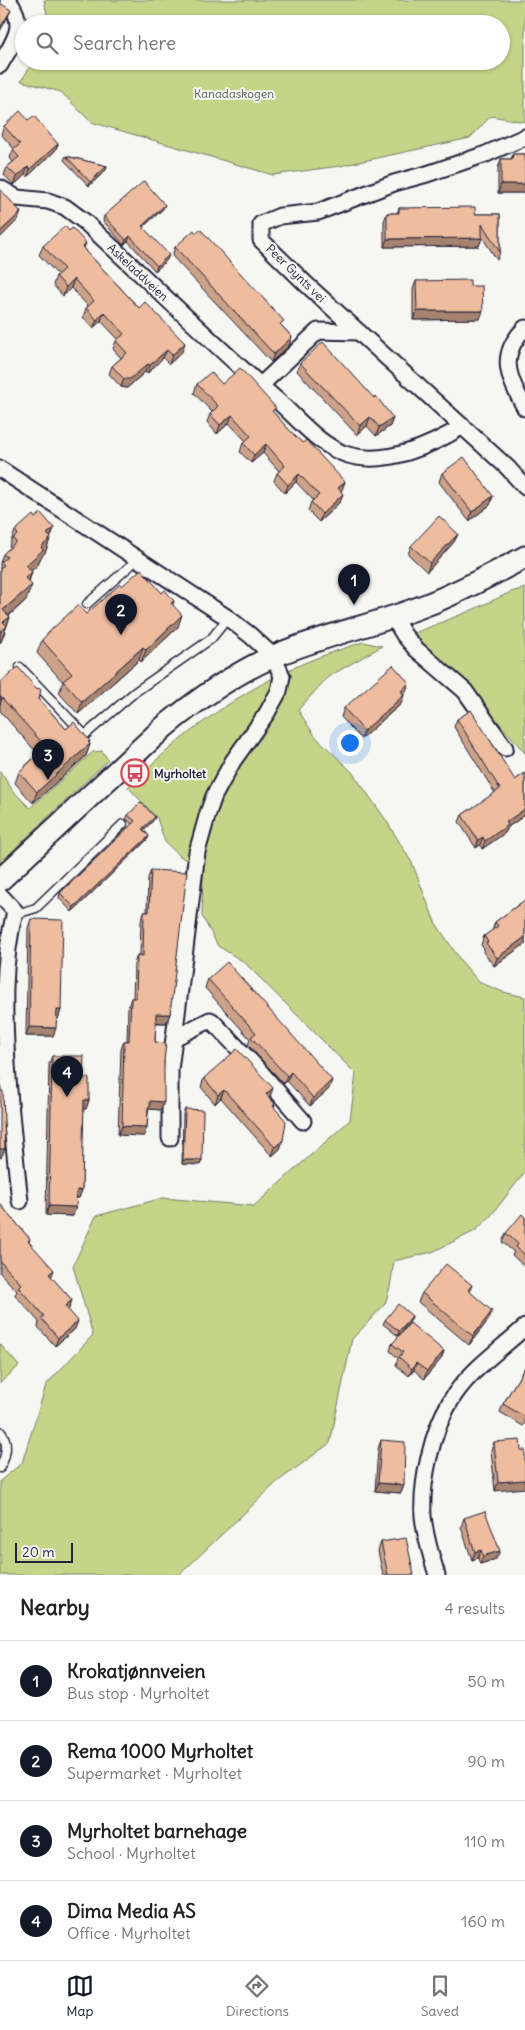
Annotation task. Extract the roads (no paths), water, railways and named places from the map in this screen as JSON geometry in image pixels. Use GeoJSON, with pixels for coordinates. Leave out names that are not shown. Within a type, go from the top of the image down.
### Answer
{"type":"FeatureCollection","features":[{"type":"Feature","properties":{"kind":"main road"},"geometry":{"type":"LineString","coordinates":[[0,880],[137,751],[185,710],[242,672],[273,656],[393,617],[460,591],[525,557]]}},
{"type":"Feature","properties":{"kind":"street"},"geometry":{"type":"LineString","coordinates":[[8,0],[17,15]]}},
{"type":"Feature","properties":{"kind":"street"},"geometry":{"type":"LineString","coordinates":[[0,65],[15,39]]}},
{"type":"Feature","properties":{"kind":"street","name":"Peer Gynts vei"},"geometry":{"type":"LineString","coordinates":[[525,137],[486,154],[394,183],[318,212],[280,216],[261,224],[261,240],[508,468],[525,487]]}},
{"type":"Feature","properties":{"kind":"street","name":"Askeladdveien"},"geometry":{"type":"LineString","coordinates":[[0,188],[17,198],[48,201],[65,207],[84,221],[260,386],[330,446],[346,454],[361,458],[377,457],[411,451],[446,436],[463,426]]}},
{"type":"Feature","properties":{"kind":"street"},"geometry":{"type":"LineString","coordinates":[[525,328],[514,339],[507,359],[513,385],[525,408]]}},
{"type":"Feature","properties":{"kind":"street"},"geometry":{"type":"LineString","coordinates":[[260,386],[318,331],[359,332]]}},
{"type":"Feature","properties":{"kind":"street"},"geometry":{"type":"LineString","coordinates":[[0,470],[139,558],[228,618],[273,656],[282,676],[279,691],[267,713],[233,761],[214,796],[197,852],[178,1000],[176,1037],[170,1070],[170,1138]]}},
{"type":"Feature","properties":{"kind":"street"},"geometry":{"type":"LineString","coordinates":[[393,617],[404,635],[416,649],[465,691],[505,748]]}},
{"type":"Feature","properties":{"kind":"street"},"geometry":{"type":"LineString","coordinates":[[0,895],[15,911],[6,960],[4,1002],[11,1115],[20,1201]]}},
{"type":"Feature","properties":{"kind":"street"},"geometry":{"type":"LineString","coordinates":[[176,1037],[210,1020],[212,1021],[257,1068],[303,1121]]}},
{"type":"Feature","properties":{"kind":"street"},"geometry":{"type":"LineString","coordinates":[[437,1575],[428,1548],[423,1515],[427,1469],[437,1429],[450,1401],[468,1378],[525,1327]]}},
{"type":"Feature","properties":{"kind":"lane"},"geometry":{"type":"LineString","coordinates":[[87,604],[139,558]]}},
{"type":"Feature","properties":{"kind":"lane"},"geometry":{"type":"LineString","coordinates":[[20,667],[85,735],[135,692],[212,639],[228,618]]}},
{"type":"Feature","properties":{"kind":"lane"},"geometry":{"type":"LineString","coordinates":[[15,911],[23,912],[36,908],[123,824]]}},
{"type":"Feature","properties":{"kind":"lane"},"geometry":{"type":"LineString","coordinates":[[0,1432],[4,1436],[7,1448],[0,1468]]}},
{"type":"Feature","properties":{"kind":"place","name":"Krokatjønnveien"},"geometry":{"type":"Point","coordinates":[354,605]}},
{"type":"Feature","properties":{"kind":"place","name":"Rema 1000 Myrholtet"},"geometry":{"type":"Point","coordinates":[121,635]}},
{"type":"Feature","properties":{"kind":"place","name":"Myrholtet"},"geometry":{"type":"Point","coordinates":[135,773]}},
{"type":"Feature","properties":{"kind":"place","name":"Myrholtet barnehage"},"geometry":{"type":"Point","coordinates":[48,780]}},
{"type":"Feature","properties":{"kind":"place","name":"Dima Media AS"},"geometry":{"type":"Point","coordinates":[67,1097]}},
{"type":"Feature","properties":{"kind":"park label","name":"Kanadaskogen"},"geometry":{"type":"Point","coordinates":[234,93]}}]}
